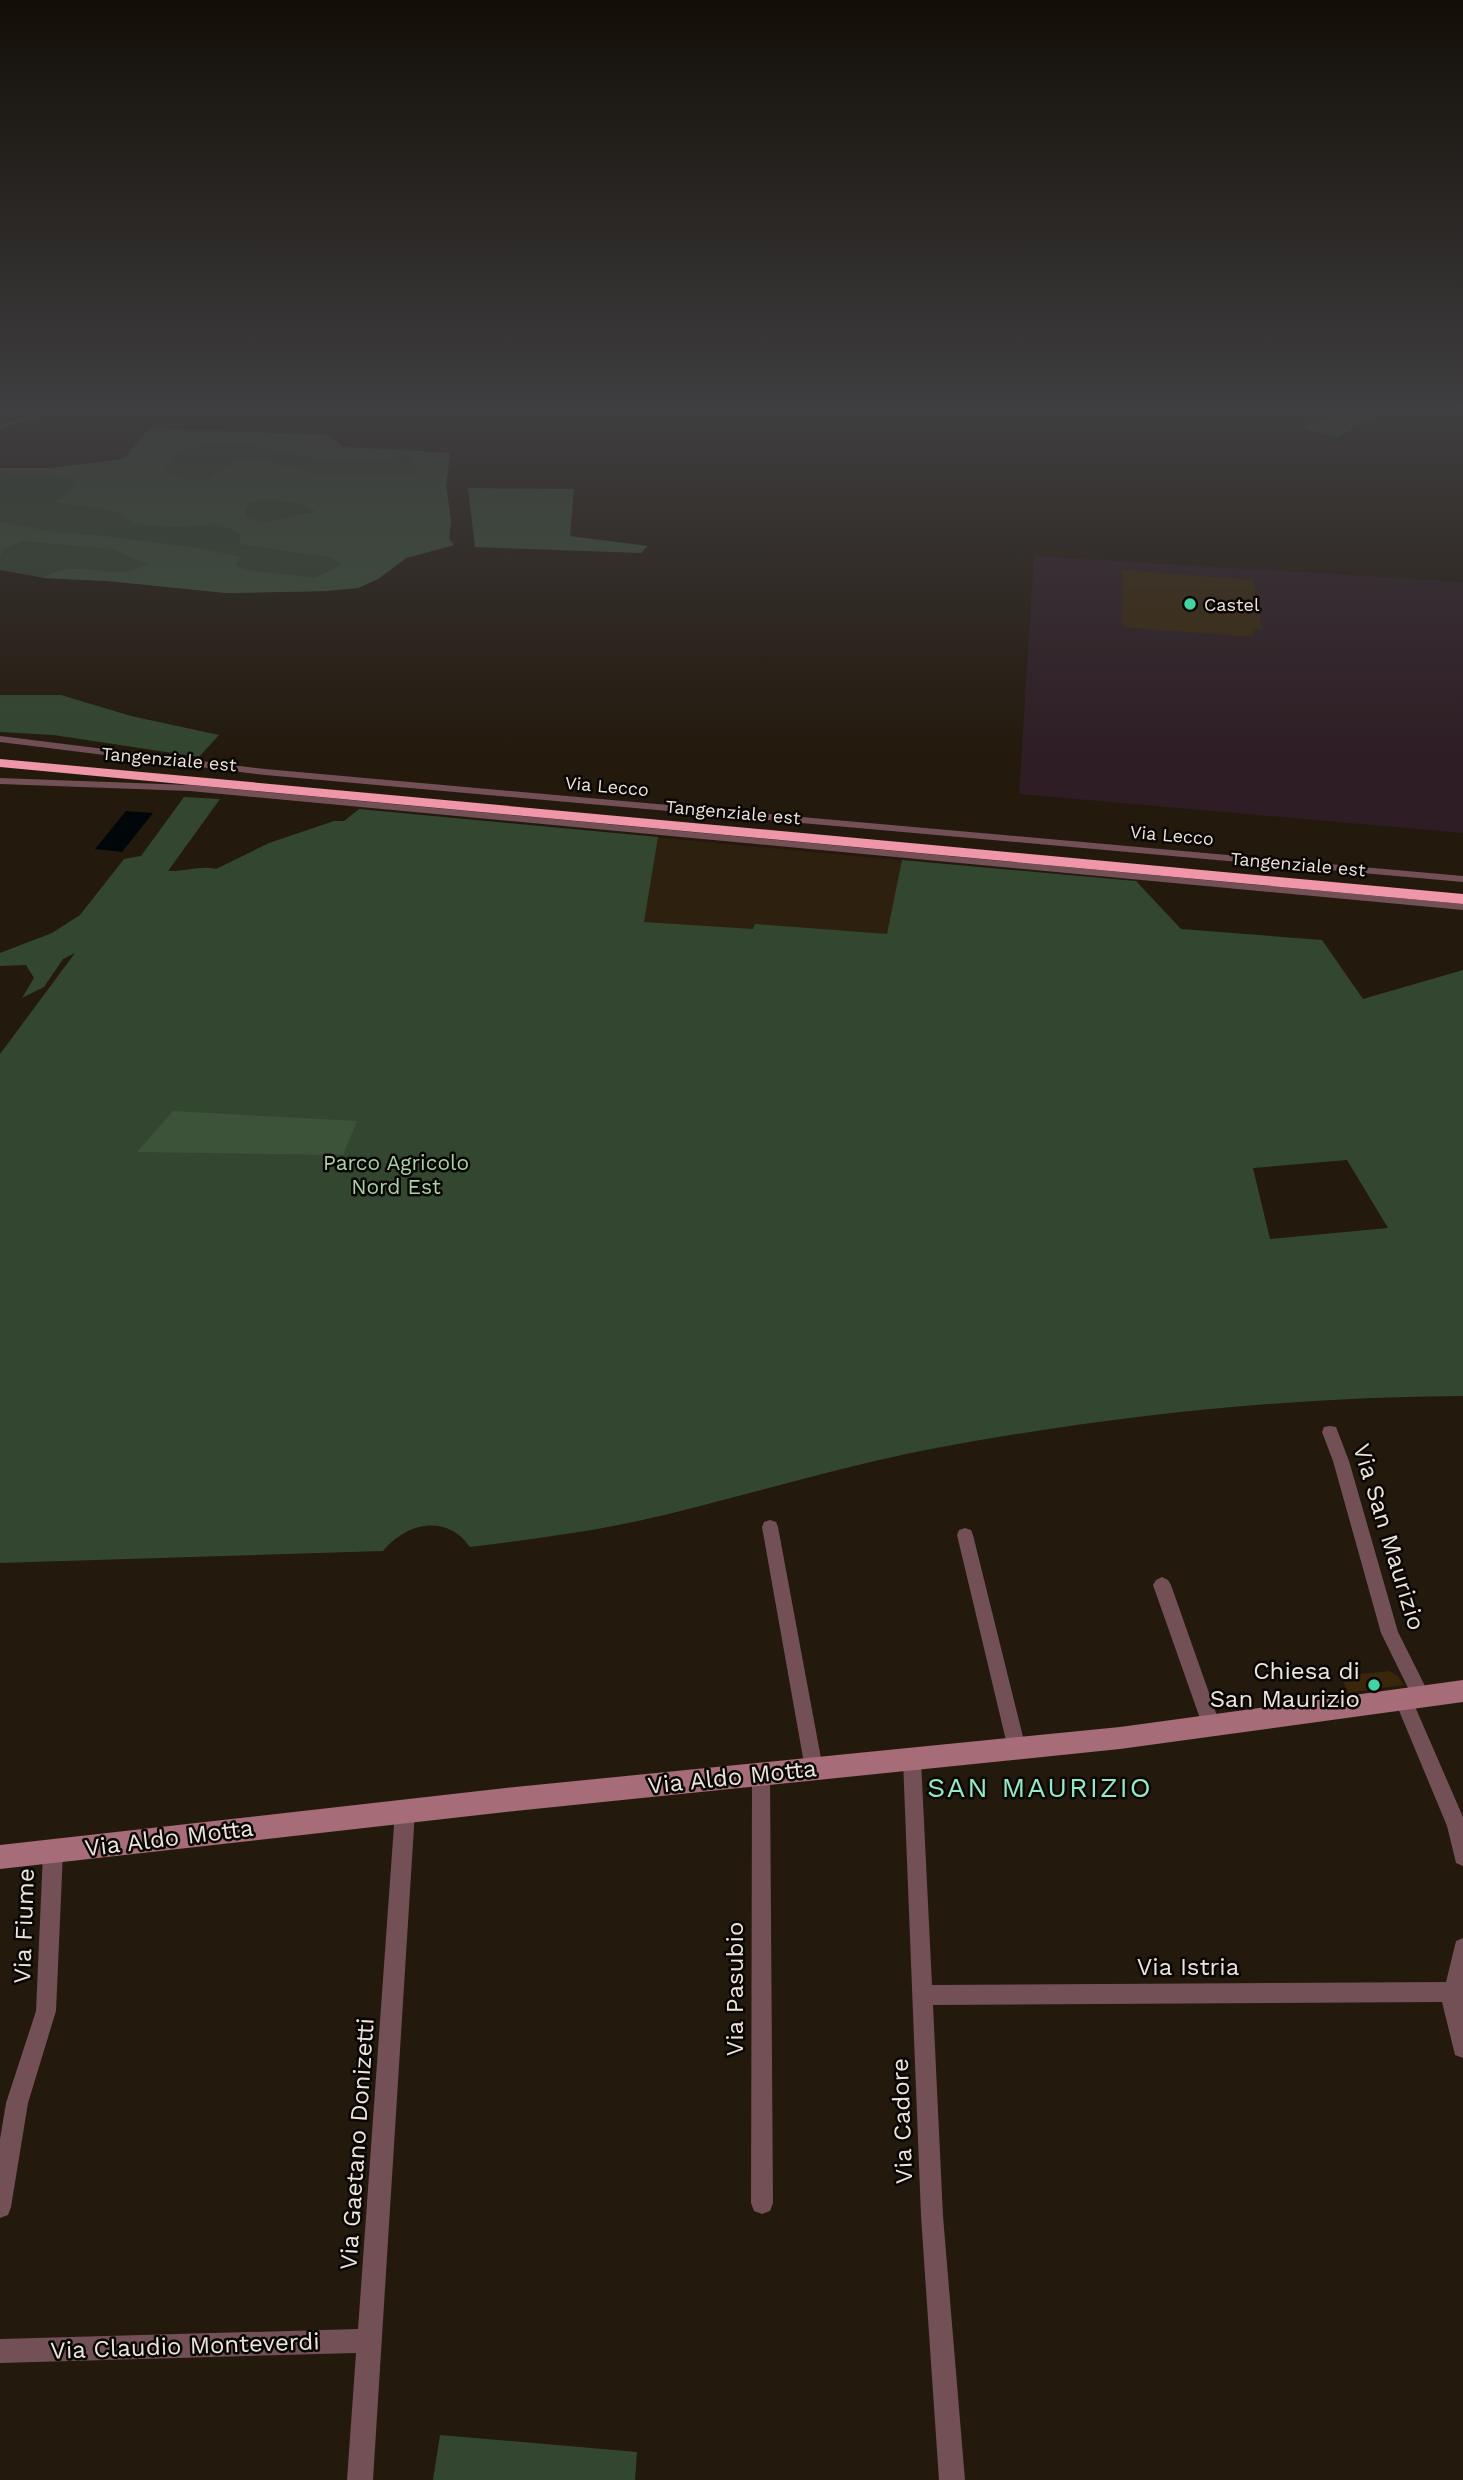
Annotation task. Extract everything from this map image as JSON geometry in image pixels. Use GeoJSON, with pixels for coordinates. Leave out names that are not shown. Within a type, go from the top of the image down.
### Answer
{"type":"FeatureCollection","features":[{"type":"Feature","properties":{"kind":"highway"},"geometry":{"type":"LineString","coordinates":[[0,748],[125,771]]}},
{"type":"Feature","properties":{"kind":"highway","name":"Tangenziale est"},"geometry":{"type":"LineString","coordinates":[[0,755],[125,771],[1463,899]]}},
{"type":"Feature","properties":{"kind":"highway","name":"Tangenziale est"},"geometry":{"type":"LineString","coordinates":[[0,763],[125,771],[1463,890]]}},
{"type":"Feature","properties":{"kind":"highway"},"geometry":{"type":"LineString","coordinates":[[0,770],[125,771]]}},
{"type":"Feature","properties":{"kind":"street","name":"Via Lecco"},"geometry":{"type":"LineString","coordinates":[[0,739],[265,772],[1463,879]]}},
{"type":"Feature","properties":{"kind":"street","name":"Via Lecco"},"geometry":{"type":"LineString","coordinates":[[0,781],[190,789],[1463,907]]}},
{"type":"Feature","properties":{"kind":"street","name":"Via San Maurizio"},"geometry":{"type":"LineString","coordinates":[[1330,1432],[1341,1461],[1390,1633],[1457,1826],[1463,1856]]}},
{"type":"Feature","properties":{"kind":"street"},"geometry":{"type":"LineString","coordinates":[[770,1527],[814,1769]]}},
{"type":"Feature","properties":{"kind":"street"},"geometry":{"type":"LineString","coordinates":[[965,1535],[1017,1749]]}},
{"type":"Feature","properties":{"kind":"street"},"geometry":{"type":"LineString","coordinates":[[1162,1585],[1212,1727]]}},
{"type":"Feature","properties":{"kind":"street","name":"Via Aldo Motta"},"geometry":{"type":"LineString","coordinates":[[0,1857],[405,1811],[1212,1727],[1463,1690]]}},
{"type":"Feature","properties":{"kind":"street","name":"Via Cadore"},"geometry":{"type":"LineString","coordinates":[[912,1760],[933,2216],[952,2480]]}},
{"type":"Feature","properties":{"kind":"street","name":"Via Pasubio"},"geometry":{"type":"LineString","coordinates":[[761,1775],[762,2203]]}},
{"type":"Feature","properties":{"kind":"street","name":"Via Gaetano Donizetti"},"geometry":{"type":"LineString","coordinates":[[360,2480],[405,1811]]}},
{"type":"Feature","properties":{"kind":"street","name":"Via Fiume"},"geometry":{"type":"LineString","coordinates":[[0,2207],[17,2103],[46,2011],[53,1852]]}},
{"type":"Feature","properties":{"kind":"street"},"geometry":{"type":"LineString","coordinates":[[1463,1948],[1452,2003],[1463,2047]]}},
{"type":"Feature","properties":{"kind":"street","name":"Via Istria"},"geometry":{"type":"LineString","coordinates":[[923,1995],[1456,1984]]}},
{"type":"Feature","properties":{"kind":"street","name":"Via Claudio Monteverdi"},"geometry":{"type":"LineString","coordinates":[[0,2351],[371,2341]]}},
{"type":"Feature","properties":{"kind":"shaded area"},"geometry":{"type":"Polygon","coordinates":[[[1034,556],[1463,582],[1463,833],[1019,794],[1034,556]]]}},
{"type":"Feature","properties":{"kind":"shaded area"},"geometry":{"type":"Polygon","coordinates":[[[126,811],[153,813],[122,852],[95,849],[126,811]]]}},
{"type":"Feature","properties":{"kind":"shaded area"},"geometry":{"type":"Polygon","coordinates":[[[556,828],[898,860],[918,871],[890,937],[544,927],[556,828]]]}},
{"type":"Feature","properties":{"kind":"green space"},"geometry":{"type":"Polygon","coordinates":[[[0,528],[450,528],[449,539],[454,545],[406,558],[378,579],[358,588],[325,591],[227,593],[108,581],[44,578],[0,570],[0,528]]]}},
{"type":"Feature","properties":{"kind":"green space"},"geometry":{"type":"Polygon","coordinates":[[[0,528],[32,528],[198,548],[240,557],[236,566],[253,571],[315,578],[343,564],[327,557],[240,544],[240,536],[228,528],[450,528],[449,539],[454,545],[406,558],[378,579],[358,588],[325,591],[227,593],[108,581],[44,578],[68,569],[122,572],[147,564],[112,549],[22,541],[3,549],[0,557],[0,528]]]}},
{"type":"Feature","properties":{"kind":"green space"},"geometry":{"type":"Polygon","coordinates":[[[473,528],[571,528],[570,536],[648,546],[641,553],[475,547],[473,528]]]}},
{"type":"Feature","properties":{"kind":"green space"},"geometry":{"type":"Polygon","coordinates":[[[0,695],[61,695],[131,716],[219,735],[199,757],[54,735],[0,732],[0,695]]]}},
{"type":"Feature","properties":{"kind":"green space","name":"Parco Agricolo Nord Est"},"geometry":{"type":"Polygon","coordinates":[[[184,797],[220,799],[168,871],[216,869],[269,843],[334,821],[344,821],[359,809],[658,837],[644,922],[753,929],[755,924],[887,934],[902,860],[1136,881],[1181,929],[1322,940],[1363,999],[1463,970],[1463,1396],[1329,1400],[1196,1410],[997,1437],[894,1457],[617,1525],[470,1547],[450,1529],[426,1526],[403,1534],[383,1551],[0,1563],[0,1054],[75,953],[63,959],[44,987],[22,998],[34,978],[26,965],[0,966],[0,953],[52,933],[80,915],[124,859],[141,856],[184,797]],[[1347,1160],[1253,1168],[1270,1239],[1388,1228],[1347,1160]]]}},
{"type":"Feature","properties":{"kind":"green space"},"geometry":{"type":"Polygon","coordinates":[[[173,1111],[357,1121],[343,1155],[137,1152],[173,1111]]]}},
{"type":"Feature","properties":{"kind":"green space"},"geometry":{"type":"Polygon","coordinates":[[[440,2435],[637,2452],[635,2480],[433,2480],[440,2435]]]}},
{"type":"Feature","properties":{"kind":"building","name":"Castel"},"geometry":{"type":"Polygon","coordinates":[[[1122,570],[1253,580],[1262,629],[1253,629],[1254,637],[1123,627],[1122,570]]]}},
{"type":"Feature","properties":{"kind":"building","name":"Chiesa di San Maurizio"},"geometry":{"type":"Polygon","coordinates":[[[1389,1671],[1398,1676],[1404,1685],[1348,1693],[1341,1676],[1389,1671]]]}},
{"type":"Feature","properties":{"kind":"place","name":"Castel"},"geometry":{"type":"Point","coordinates":[1190,604]}},
{"type":"Feature","properties":{"kind":"place","name":"Chiesa di San Maurizio"},"geometry":{"type":"Point","coordinates":[1374,1685]}},
{"type":"Feature","properties":{"kind":"district","name":"SAN MAURIZIO"},"geometry":{"type":"Point","coordinates":[1040,1787]}}]}
